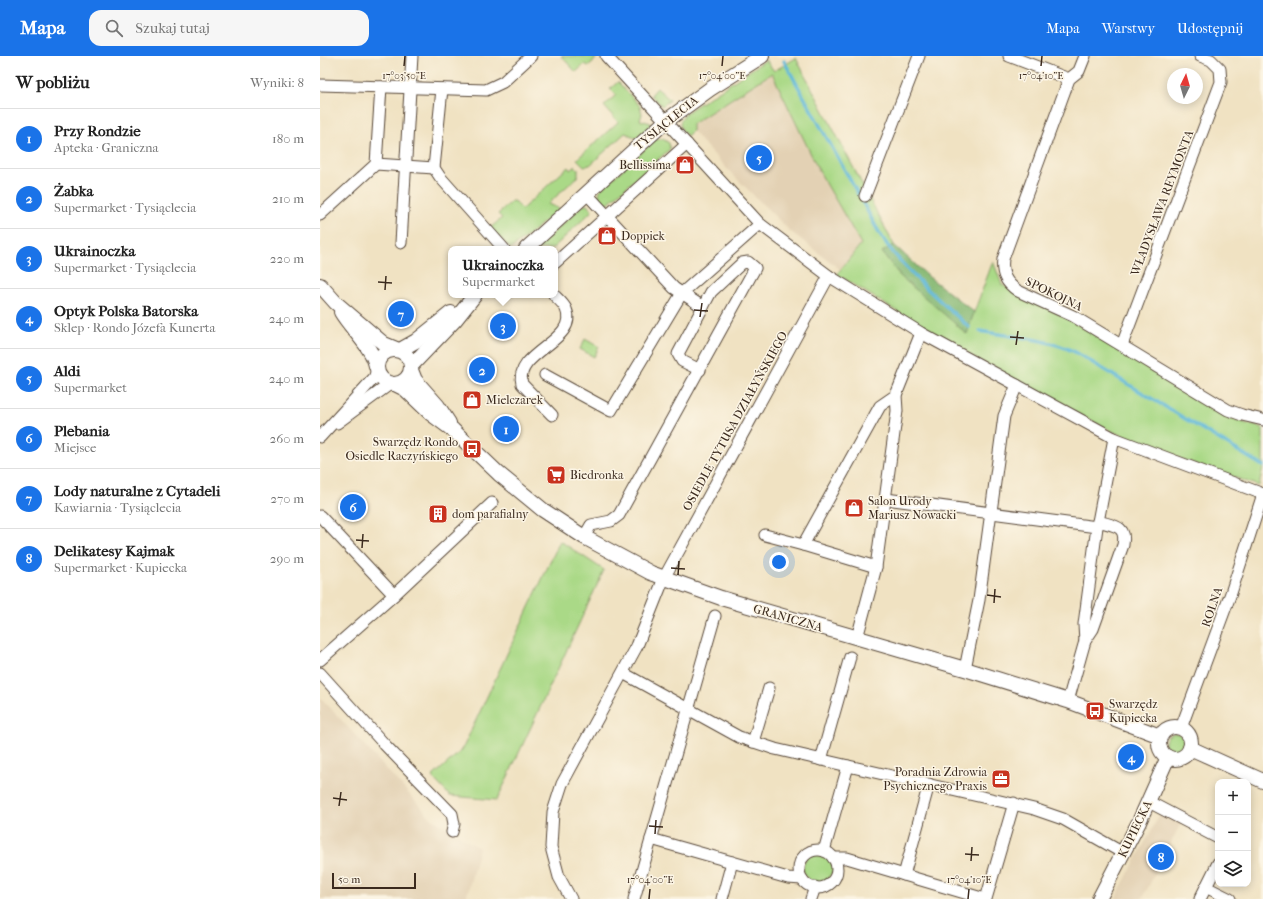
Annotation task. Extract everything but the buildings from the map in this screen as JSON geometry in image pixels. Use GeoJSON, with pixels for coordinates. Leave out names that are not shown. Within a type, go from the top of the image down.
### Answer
{"type":"FeatureCollection","features":[{"type":"Feature","properties":{"kind":"street"},"geometry":{"type":"LineString","coordinates":[[401,243],[412,56]]}},
{"type":"Feature","properties":{"kind":"street"},"geometry":{"type":"LineString","coordinates":[[320,85],[481,91],[495,87],[503,82],[531,56]]}},
{"type":"Feature","properties":{"kind":"street"},"geometry":{"type":"LineString","coordinates":[[606,56],[760,224],[829,276],[921,333],[1114,438],[1263,494]]}},
{"type":"Feature","properties":{"kind":"street","name":"TYSIĄCLECIA"},"geometry":{"type":"LineString","coordinates":[[529,246],[666,121],[710,89],[762,56]]}},
{"type":"Feature","properties":{"kind":"street"},"geometry":{"type":"LineString","coordinates":[[865,196],[919,56]]}},
{"type":"Feature","properties":{"kind":"street"},"geometry":{"type":"LineString","coordinates":[[1009,56],[1070,80]]}},
{"type":"Feature","properties":{"kind":"street","name":"SPOKOJNA"},"geometry":{"type":"LineString","coordinates":[[1085,56],[1079,72],[1070,80],[1003,259],[1003,274],[1012,287],[1018,291],[1073,316],[1223,407],[1242,416],[1263,420]]}},
{"type":"Feature","properties":{"kind":"street","name":"WŁADYSŁAWA REYMONTA"},"geometry":{"type":"LineString","coordinates":[[1122,345],[1221,82],[1220,69],[1211,60],[1200,56]]}},
{"type":"Feature","properties":{"kind":"street"},"geometry":{"type":"LineString","coordinates":[[320,215],[376,164],[381,87]]}},
{"type":"Feature","properties":{"kind":"street"},"geometry":{"type":"LineString","coordinates":[[442,89],[434,168],[440,177],[501,246]]}},
{"type":"Feature","properties":{"kind":"street"},"geometry":{"type":"LineString","coordinates":[[558,260],[687,144]]}},
{"type":"Feature","properties":{"kind":"street"},"geometry":{"type":"LineString","coordinates":[[376,164],[434,168]]}},
{"type":"Feature","properties":{"kind":"street"},"geometry":{"type":"LineString","coordinates":[[586,193],[674,288],[703,307]]}},
{"type":"Feature","properties":{"kind":"street"},"geometry":{"type":"LineString","coordinates":[[545,374],[611,411],[682,293],[760,224]]}},
{"type":"Feature","properties":{"kind":"street"},"geometry":{"type":"LineString","coordinates":[[584,537],[591,525],[611,521],[619,516],[700,370],[754,271],[752,263],[742,263],[711,292],[678,354],[682,361],[700,370]]}},
{"type":"Feature","properties":{"kind":"street","name":"OSIEDLE TYTUSA DZIAŁYŃSKIEGO"},"geometry":{"type":"LineString","coordinates":[[571,899],[558,877],[552,856],[551,826],[554,804],[562,784],[641,637],[664,578],[829,276]]}},
{"type":"Feature","properties":{"kind":"street"},"geometry":{"type":"LineString","coordinates":[[320,286],[336,303],[384,344],[408,356],[411,367]]}},
{"type":"Feature","properties":{"kind":"street"},"geometry":{"type":"LineString","coordinates":[[320,437],[374,378],[382,354],[398,350],[416,341],[471,298]]}},
{"type":"Feature","properties":{"kind":"street"},"geometry":{"type":"LineString","coordinates":[[328,429],[354,412],[379,390],[392,384],[404,381],[411,367],[455,320],[473,298]]}},
{"type":"Feature","properties":{"kind":"street"},"geometry":{"type":"LineString","coordinates":[[552,415],[522,384],[520,378],[526,363],[550,344],[565,328],[568,317],[566,308],[557,298]]}},
{"type":"Feature","properties":{"kind":"street"},"geometry":{"type":"LineString","coordinates":[[336,303],[351,328],[371,352],[382,379],[392,384]]}},
{"type":"Feature","properties":{"kind":"street"},"geometry":{"type":"LineString","coordinates":[[857,638],[876,567],[897,411],[896,395],[921,333]]}},
{"type":"Feature","properties":{"kind":"street","name":"GRANICZNA"},"geometry":{"type":"LineString","coordinates":[[411,367],[415,380],[438,406],[453,430]]}},
{"type":"Feature","properties":{"kind":"street","name":"GRANICZNA"},"geometry":{"type":"LineString","coordinates":[[392,384],[405,389],[430,413],[453,430],[483,460],[530,500],[584,537],[622,559],[664,578],[721,598],[965,669],[1068,701],[1160,736]]}},
{"type":"Feature","properties":{"kind":"street"},"geometry":{"type":"LineString","coordinates":[[965,669],[980,600],[1004,416],[1017,385]]}},
{"type":"Feature","properties":{"kind":"street"},"geometry":{"type":"LineString","coordinates":[[803,546],[880,406],[896,395]]}},
{"type":"Feature","properties":{"kind":"street"},"geometry":{"type":"LineString","coordinates":[[1085,641],[1084,624],[1098,524],[1114,438]]}},
{"type":"Feature","properties":{"kind":"street","name":"ROLNA"},"geometry":{"type":"LineString","coordinates":[[1181,728],[1231,593],[1263,494]]}},
{"type":"Feature","properties":{"kind":"street"},"geometry":{"type":"LineString","coordinates":[[886,499],[991,513],[1098,524],[1118,527],[1123,531],[1124,539],[1093,628],[1085,641],[1068,701]]}},
{"type":"Feature","properties":{"kind":"street"},"geometry":{"type":"LineString","coordinates":[[320,660],[394,595],[492,504]]}},
{"type":"Feature","properties":{"kind":"street"},"geometry":{"type":"LineString","coordinates":[[320,516],[394,595]]}},
{"type":"Feature","properties":{"kind":"street"},"geometry":{"type":"LineString","coordinates":[[765,535],[876,567]]}},
{"type":"Feature","properties":{"kind":"street"},"geometry":{"type":"LineString","coordinates":[[634,899],[715,616]]}},
{"type":"Feature","properties":{"kind":"street"},"geometry":{"type":"LineString","coordinates":[[821,760],[850,657]]}},
{"type":"Feature","properties":{"kind":"street"},"geometry":{"type":"LineString","coordinates":[[320,673],[385,745],[452,814],[454,824],[452,832]]}},
{"type":"Feature","properties":{"kind":"street"},"geometry":{"type":"LineString","coordinates":[[623,673],[753,742],[821,760],[1014,803],[1063,819],[1123,853]]}},
{"type":"Feature","properties":{"kind":"street"},"geometry":{"type":"LineString","coordinates":[[753,742],[769,688]]}},
{"type":"Feature","properties":{"kind":"street"},"geometry":{"type":"LineString","coordinates":[[1175,726],[1181,728],[1190,737],[1190,748],[1186,754],[1180,758],[1168,757],[1163,754],[1159,747],[1160,736],[1168,728],[1175,726]]}},
{"type":"Feature","properties":{"kind":"street"},"geometry":{"type":"LineString","coordinates":[[1190,748],[1263,781]]}},
{"type":"Feature","properties":{"kind":"street","name":"KUPIECKA"},"geometry":{"type":"LineString","coordinates":[[1099,899],[1149,802],[1168,757]]}},
{"type":"Feature","properties":{"kind":"street"},"geometry":{"type":"LineString","coordinates":[[824,851],[848,766]]}},
{"type":"Feature","properties":{"kind":"street"},"geometry":{"type":"LineString","coordinates":[[904,875],[929,784]]}},
{"type":"Feature","properties":{"kind":"street"},"geometry":{"type":"LineString","coordinates":[[1149,802],[1215,836]]}},
{"type":"Feature","properties":{"kind":"street"},"geometry":{"type":"LineString","coordinates":[[834,858],[837,870],[832,880],[823,887],[815,887],[806,883],[802,879],[798,868],[803,857],[812,850],[824,851],[834,858],[848,858],[986,899],[1014,803]]}},
{"type":"Feature","properties":{"kind":"street"},"geometry":{"type":"LineString","coordinates":[[651,839],[788,878],[802,879]]}},
{"type":"Feature","properties":{"kind":"street"},"geometry":{"type":"LineString","coordinates":[[722,899],[732,862]]}},
{"type":"Feature","properties":{"kind":"street"},"geometry":{"type":"LineString","coordinates":[[1200,899],[1215,869]]}},
{"type":"Feature","properties":{"kind":"street"},"geometry":{"type":"LineString","coordinates":[[811,899],[815,887]]}},
{"type":"Feature","properties":{"kind":"street"},"geometry":{"type":"LineString","coordinates":[[1206,887],[1230,899]]}},
{"type":"Feature","properties":{"kind":"shaded area"},"geometry":{"type":"Polygon","coordinates":[[[772,73],[819,171],[861,244],[841,270],[790,231],[731,173],[692,131],[692,124],[772,73]]]}},
{"type":"Feature","properties":{"kind":"shaded area"},"geometry":{"type":"Polygon","coordinates":[[[322,699],[431,818],[479,848],[466,899],[320,899],[320,701],[322,699]]]}},
{"type":"Feature","properties":{"kind":"shaded area"},"geometry":{"type":"Polygon","coordinates":[[[1161,812],[1181,823],[1142,899],[1115,899],[1161,812]]]}},
{"type":"Feature","properties":{"kind":"green space"},"geometry":{"type":"Polygon","coordinates":[[[561,56],[593,56],[596,59],[588,66],[585,64],[576,72],[561,56]]]}},
{"type":"Feature","properties":{"kind":"green space"},"geometry":{"type":"Polygon","coordinates":[[[796,58],[894,245],[882,252],[966,334],[993,261],[1002,285],[1066,317],[1206,405],[1241,422],[1263,428],[1263,467],[1259,486],[1150,447],[1114,432],[1078,414],[973,357],[837,274],[861,244],[819,171],[772,73],[692,124],[692,131],[687,136],[682,130],[680,124],[682,118],[687,112],[766,60],[774,71],[796,58]]]}},
{"type":"Feature","properties":{"kind":"green space"},"geometry":{"type":"Polygon","coordinates":[[[618,82],[640,106],[642,114],[640,120],[651,123],[651,125],[637,138],[625,133],[590,165],[584,166],[577,159],[618,122],[604,106],[616,95],[610,89],[618,82]]]}},
{"type":"Feature","properties":{"kind":"green space"},"geometry":{"type":"Polygon","coordinates":[[[657,88],[670,100],[662,106],[651,95],[657,88]]]}},
{"type":"Feature","properties":{"kind":"green space"},"geometry":{"type":"Polygon","coordinates":[[[656,139],[663,139],[669,143],[670,149],[607,204],[598,200],[600,190],[656,139]]]}},
{"type":"Feature","properties":{"kind":"green space"},"geometry":{"type":"Polygon","coordinates":[[[575,166],[578,169],[578,176],[548,204],[560,209],[515,246],[508,246],[490,228],[502,218],[498,214],[513,200],[522,209],[568,167],[570,170],[575,166]]]}},
{"type":"Feature","properties":{"kind":"green space"},"geometry":{"type":"Polygon","coordinates":[[[583,205],[589,205],[592,211],[555,246],[539,246],[583,205]]]}},
{"type":"Feature","properties":{"kind":"green space"},"geometry":{"type":"Polygon","coordinates":[[[894,245],[929,277],[974,312],[967,334],[900,276],[882,252],[894,245]]]}},
{"type":"Feature","properties":{"kind":"green space"},"geometry":{"type":"Polygon","coordinates":[[[585,339],[599,347],[594,357],[580,349],[585,339]]]}},
{"type":"Feature","properties":{"kind":"green space"},"geometry":{"type":"Polygon","coordinates":[[[560,541],[604,570],[497,800],[450,796],[432,777],[462,750],[560,541]]]}},
{"type":"Feature","properties":{"kind":"green space"},"geometry":{"type":"Polygon","coordinates":[[[1175,733],[1182,736],[1185,743],[1182,750],[1175,753],[1168,750],[1165,743],[1168,736],[1175,733]]]}},
{"type":"Feature","properties":{"kind":"green space"},"geometry":{"type":"Polygon","coordinates":[[[818,853],[824,854],[832,862],[832,874],[824,882],[818,883],[812,882],[804,874],[803,868],[804,862],[812,854],[818,853]]]}},
{"type":"Feature","properties":{"kind":"waterway"},"geometry":{"type":"LineString","coordinates":[[784,61],[858,194]]}},
{"type":"Feature","properties":{"kind":"waterway"},"geometry":{"type":"LineString","coordinates":[[863,203],[881,236],[906,268],[969,327]]}},
{"type":"Feature","properties":{"kind":"waterway"},"geometry":{"type":"LineString","coordinates":[[980,331],[1029,338],[1064,347],[1075,352],[1263,466]]}},
{"type":"Feature","properties":{"kind":"place","name":"Aldi"},"geometry":{"type":"Point","coordinates":[759,158]}},
{"type":"Feature","properties":{"kind":"place","name":"Bellissima"},"geometry":{"type":"Point","coordinates":[685,165]}},
{"type":"Feature","properties":{"kind":"place","name":"Doppiek"},"geometry":{"type":"Point","coordinates":[607,236]}},
{"type":"Feature","properties":{"kind":"place","name":"Lody naturalne z Cytadeli"},"geometry":{"type":"Point","coordinates":[401,314]}},
{"type":"Feature","properties":{"kind":"place","name":"Ukrainoczka"},"geometry":{"type":"Point","coordinates":[503,326]}},
{"type":"Feature","properties":{"kind":"place","name":"Żabka"},"geometry":{"type":"Point","coordinates":[482,370]}},
{"type":"Feature","properties":{"kind":"place","name":"Mielczarek"},"geometry":{"type":"Point","coordinates":[472,400]}},
{"type":"Feature","properties":{"kind":"place","name":"Przy Rondzie"},"geometry":{"type":"Point","coordinates":[506,429]}},
{"type":"Feature","properties":{"kind":"place","name":"Swarzędz Rondo Osiedle Raczyńskiego"},"geometry":{"type":"Point","coordinates":[472,449]}},
{"type":"Feature","properties":{"kind":"place","name":"Biedronka"},"geometry":{"type":"Point","coordinates":[556,475]}},
{"type":"Feature","properties":{"kind":"place","name":"Plebania"},"geometry":{"type":"Point","coordinates":[353,507]}},
{"type":"Feature","properties":{"kind":"place","name":"Salon Urody Mariusz Nowacki"},"geometry":{"type":"Point","coordinates":[854,508]}},
{"type":"Feature","properties":{"kind":"place","name":"dom parafialny"},"geometry":{"type":"Point","coordinates":[438,514]}},
{"type":"Feature","properties":{"kind":"place","name":"Swarzędz Kupiecka"},"geometry":{"type":"Point","coordinates":[1095,711]}},
{"type":"Feature","properties":{"kind":"place","name":"Optyk Polska Batorska"},"geometry":{"type":"Point","coordinates":[1131,757]}},
{"type":"Feature","properties":{"kind":"place","name":"Poradnia Zdrowia Psychicznego Praxis"},"geometry":{"type":"Point","coordinates":[1001,779]}},
{"type":"Feature","properties":{"kind":"place","name":"Delikatesy Kajmak"},"geometry":{"type":"Point","coordinates":[1161,857]}}]}
